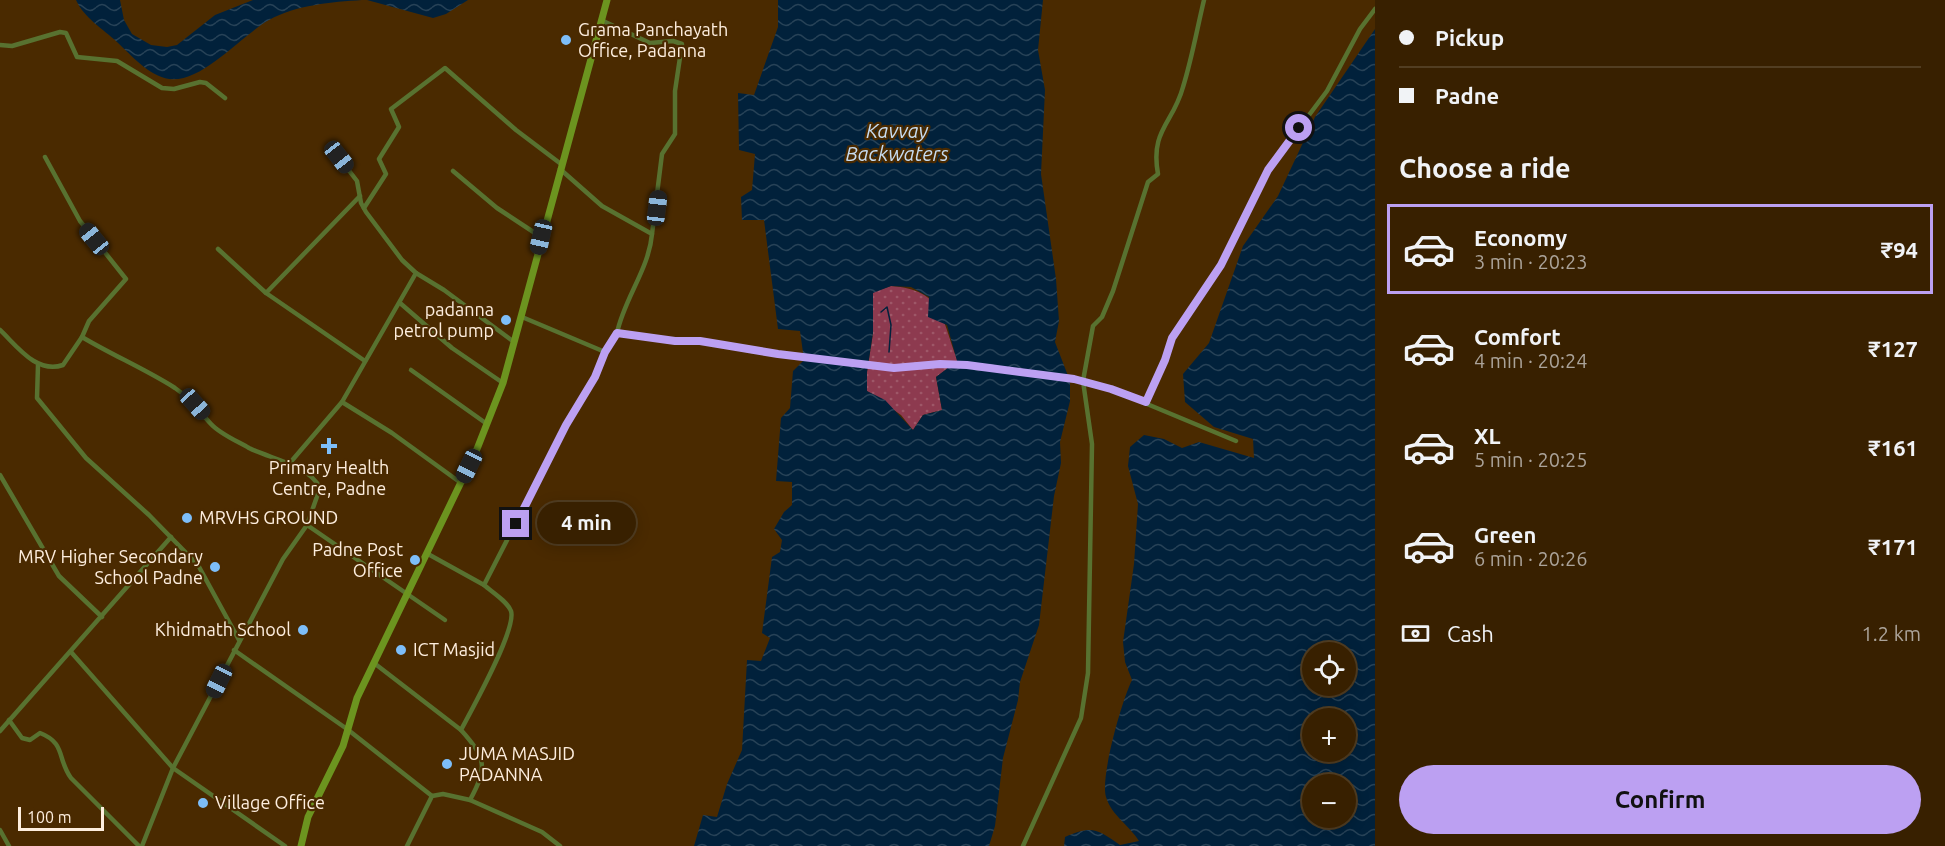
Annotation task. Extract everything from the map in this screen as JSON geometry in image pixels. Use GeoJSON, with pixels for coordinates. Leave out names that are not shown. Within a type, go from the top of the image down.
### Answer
{"type":"FeatureCollection","features":[{"type":"Feature","properties":{"kind":"main road"},"geometry":{"type":"LineString","coordinates":[[301,846],[308,817],[343,746],[357,698],[461,483],[503,383],[560,166],[607,0]]}},
{"type":"Feature","properties":{"kind":"street"},"geometry":{"type":"LineString","coordinates":[[1023,846],[1081,718],[1088,673],[1092,444],[1083,381],[1093,326],[1102,317],[1113,291],[1148,182],[1158,174],[1155,154],[1157,140],[1183,89],[1204,0]]}},
{"type":"Feature","properties":{"kind":"street"},"geometry":{"type":"LineString","coordinates":[[1146,402],[1172,338],[1221,265],[1268,170],[1328,92],[1360,29],[1375,9]]}},
{"type":"Feature","properties":{"kind":"street"},"geometry":{"type":"LineString","coordinates":[[484,585],[566,425],[595,377],[605,352],[617,333],[627,299],[645,263],[652,234],[662,154],[675,134],[675,91],[682,44],[674,40],[650,43],[601,20]]}},
{"type":"Feature","properties":{"kind":"street"},"geometry":{"type":"LineString","coordinates":[[0,45],[12,46],[60,32],[68,36],[78,57],[117,61],[162,88],[174,89],[200,82],[206,83],[225,99]]}},
{"type":"Feature","properties":{"kind":"street"},"geometry":{"type":"LineString","coordinates":[[364,208],[386,174],[379,159],[399,127],[391,109],[445,68],[560,166],[602,206],[652,234]]}},
{"type":"Feature","properties":{"kind":"street"},"geometry":{"type":"LineString","coordinates":[[330,146],[357,181],[364,208],[388,242],[416,273],[444,290],[514,342]]}},
{"type":"Feature","properties":{"kind":"street"},"geometry":{"type":"LineString","coordinates":[[0,330],[38,364],[63,365],[82,337],[88,321],[126,279],[80,221],[45,158]]}},
{"type":"Feature","properties":{"kind":"street"},"geometry":{"type":"LineString","coordinates":[[453,171],[497,208],[541,237]]}},
{"type":"Feature","properties":{"kind":"street"},"geometry":{"type":"LineString","coordinates":[[266,293],[360,196]]}},
{"type":"Feature","properties":{"kind":"street"},"geometry":{"type":"LineString","coordinates":[[218,249],[266,293],[365,361]]}},
{"type":"Feature","properties":{"kind":"street"},"geometry":{"type":"LineString","coordinates":[[289,464],[342,402],[416,273]]}},
{"type":"Feature","properties":{"kind":"street"},"geometry":{"type":"LineString","coordinates":[[400,303],[452,348],[503,383]]}},
{"type":"Feature","properties":{"kind":"street"},"geometry":{"type":"LineString","coordinates":[[522,317],[605,352]]}},
{"type":"Feature","properties":{"kind":"street"},"geometry":{"type":"LineString","coordinates":[[617,333],[675,341],[700,341],[778,354],[894,368],[940,364],[967,365],[1074,379],[1146,402],[1236,441]]}},
{"type":"Feature","properties":{"kind":"street"},"geometry":{"type":"LineString","coordinates":[[9,720],[22,738],[30,740],[40,733],[53,738],[61,751],[63,767],[71,778],[143,845],[173,768],[239,640],[284,559],[307,525],[320,488],[316,481],[289,464],[251,449],[224,434],[211,424],[195,404],[175,388],[82,337]]}},
{"type":"Feature","properties":{"kind":"street"},"geometry":{"type":"LineString","coordinates":[[38,364],[37,398],[86,458],[198,565],[239,640]]}},
{"type":"Feature","properties":{"kind":"street"},"geometry":{"type":"LineString","coordinates":[[411,370],[487,424]]}},
{"type":"Feature","properties":{"kind":"street"},"geometry":{"type":"LineString","coordinates":[[342,402],[392,433],[461,483]]}},
{"type":"Feature","properties":{"kind":"street"},"geometry":{"type":"LineString","coordinates":[[0,475],[60,576],[102,617]]}},
{"type":"Feature","properties":{"kind":"street"},"geometry":{"type":"LineString","coordinates":[[307,525],[445,620]]}},
{"type":"Feature","properties":{"kind":"street"},"geometry":{"type":"LineString","coordinates":[[0,731],[171,537]]}},
{"type":"Feature","properties":{"kind":"street"},"geometry":{"type":"LineString","coordinates":[[428,554],[484,585],[507,605],[512,616],[507,635],[491,668],[488,683],[461,730]]}},
{"type":"Feature","properties":{"kind":"street"},"geometry":{"type":"LineString","coordinates":[[234,650],[347,729],[432,796],[443,794],[470,800],[542,832],[560,846]]}},
{"type":"Feature","properties":{"kind":"street"},"geometry":{"type":"LineString","coordinates":[[71,652],[173,768],[285,846]]}},
{"type":"Feature","properties":{"kind":"street"},"geometry":{"type":"LineString","coordinates":[[374,663],[461,730],[476,747],[481,760],[482,779],[470,800]]}},
{"type":"Feature","properties":{"kind":"street"},"geometry":{"type":"LineString","coordinates":[[407,846],[432,796]]}},
{"type":"Feature","properties":{"kind":"street"},"geometry":{"type":"LineString","coordinates":[[0,830],[9,846]]}},
{"type":"Feature","properties":{"kind":"shaded area"},"geometry":{"type":"Polygon","coordinates":[[[891,286],[909,289],[922,294],[931,301],[944,320],[958,361],[936,377],[942,410],[923,415],[913,430],[901,415],[867,391],[867,372],[873,333],[873,292],[891,286]]]}},
{"type":"Feature","properties":{"kind":"water"},"geometry":{"type":"Polygon","coordinates":[[[76,0],[120,0],[124,20],[132,34],[151,45],[167,47],[177,45],[215,15],[253,0],[362,0],[314,5],[280,15],[258,27],[208,66],[181,79],[169,79],[154,74],[141,64],[89,18],[76,0]]]}},
{"type":"Feature","properties":{"kind":"water"},"geometry":{"type":"Polygon","coordinates":[[[367,0],[468,0],[446,14],[433,18],[367,0]]]}},
{"type":"Feature","properties":{"kind":"water","name":"Kavvay Backwaters"},"geometry":{"type":"Polygon","coordinates":[[[778,0],[1043,0],[1038,50],[1045,90],[1041,174],[1056,279],[1059,321],[1055,342],[1070,381],[1070,401],[1060,442],[1061,463],[1054,496],[1039,625],[1020,682],[1018,700],[1003,758],[995,826],[989,846],[694,846],[703,815],[717,817],[727,784],[742,750],[747,660],[761,661],[770,638],[762,633],[772,557],[780,552],[782,540],[774,529],[784,512],[792,505],[792,482],[776,481],[781,418],[790,408],[793,371],[804,360],[800,331],[778,329],[764,220],[742,220],[741,197],[752,190],[755,154],[739,150],[738,93],[754,95],[778,27],[778,0]],[[891,286],[873,293],[873,333],[867,372],[867,391],[885,400],[913,430],[923,415],[942,410],[936,377],[957,361],[947,325],[928,317],[929,297],[911,287],[891,286]]]}},
{"type":"Feature","properties":{"kind":"water"},"geometry":{"type":"Polygon","coordinates":[[[1375,29],[1375,846],[1064,846],[1065,837],[1088,830],[1100,832],[1120,845],[1139,841],[1112,810],[1106,797],[1105,787],[1113,738],[1132,680],[1125,662],[1123,642],[1134,564],[1138,504],[1128,466],[1130,447],[1144,435],[1164,439],[1182,448],[1199,442],[1254,458],[1253,439],[1214,427],[1185,402],[1183,374],[1209,343],[1243,246],[1278,196],[1315,117],[1375,29]]]}},
{"type":"Feature","properties":{"kind":"waterway"},"geometry":{"type":"LineString","coordinates":[[881,312],[887,307],[891,325],[889,352]]}},
{"type":"Feature","properties":{"kind":"place","name":"Grama Panchayath Office, Padanna"},"geometry":{"type":"Point","coordinates":[566,40]}},
{"type":"Feature","properties":{"kind":"place","name":"padanna petrol pump"},"geometry":{"type":"Point","coordinates":[506,320]}},
{"type":"Feature","properties":{"kind":"place","name":"Primary Health Centre, Padne"},"geometry":{"type":"Point","coordinates":[329,446]}},
{"type":"Feature","properties":{"kind":"place","name":"MRVHS GROUND"},"geometry":{"type":"Point","coordinates":[187,518]}},
{"type":"Feature","properties":{"kind":"place","name":"Padne Post Office"},"geometry":{"type":"Point","coordinates":[415,560]}},
{"type":"Feature","properties":{"kind":"place","name":"MRV Higher Secondary School Padne"},"geometry":{"type":"Point","coordinates":[215,567]}},
{"type":"Feature","properties":{"kind":"place","name":"Khidmath School"},"geometry":{"type":"Point","coordinates":[303,630]}},
{"type":"Feature","properties":{"kind":"place","name":"ICT Masjid"},"geometry":{"type":"Point","coordinates":[401,650]}},
{"type":"Feature","properties":{"kind":"place","name":"JUMA MASJID PADANNA"},"geometry":{"type":"Point","coordinates":[447,764]}},
{"type":"Feature","properties":{"kind":"place","name":"Village Office"},"geometry":{"type":"Point","coordinates":[203,803]}},
{"type":"Feature","properties":{"kind":"route"},"geometry":{"type":"LineString","coordinates":[[516,524],[566,425],[595,377],[605,352],[617,333],[675,341],[700,341],[752,351],[894,368],[940,364],[967,365],[1074,379],[1146,402],[1165,360],[1168,345],[1221,265],[1253,196],[1268,170],[1299,128]]}}]}
